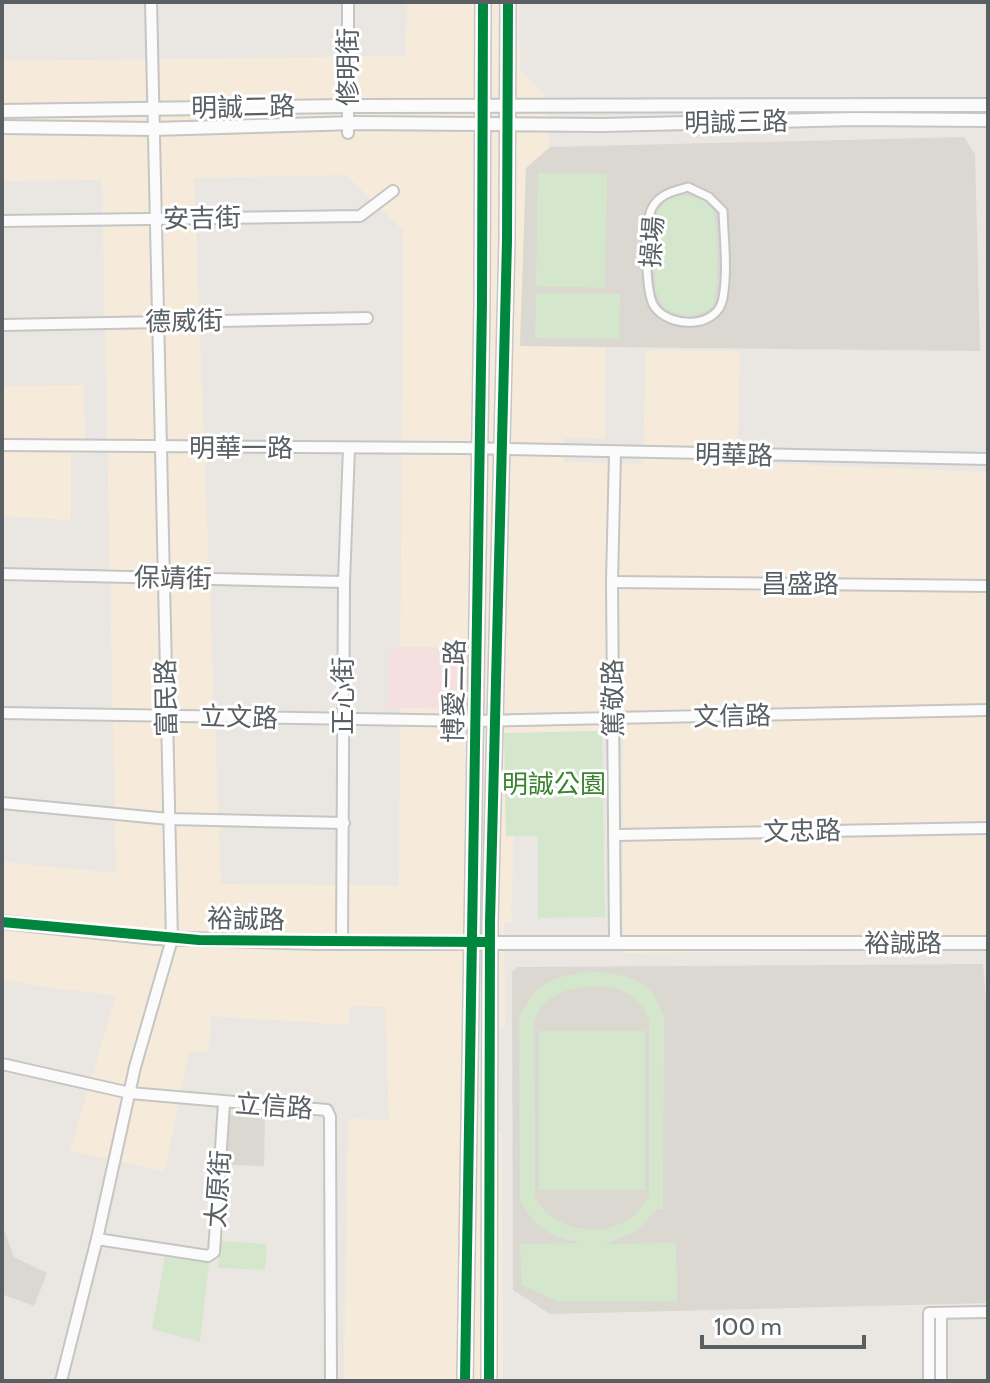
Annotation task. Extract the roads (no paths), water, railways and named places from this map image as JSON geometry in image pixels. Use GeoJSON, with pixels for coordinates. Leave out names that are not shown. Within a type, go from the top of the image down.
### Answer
{"type":"FeatureCollection","features":[{"type":"Feature","properties":{"kind":"main road","name":"博愛二路"},"geometry":{"type":"LineString","coordinates":[[465,1381],[480,450],[483,2]]}},
{"type":"Feature","properties":{"kind":"main road","name":"博愛二路"},"geometry":{"type":"LineString","coordinates":[[489,1381],[490,943],[502,450],[508,2]]}},
{"type":"Feature","properties":{"kind":"street","name":"富民路"},"geometry":{"type":"LineString","coordinates":[[61,1381],[130,1093],[172,939],[151,2]]}},
{"type":"Feature","properties":{"kind":"street","name":"修明街"},"geometry":{"type":"LineString","coordinates":[[348,2],[348,128]]}},
{"type":"Feature","properties":{"kind":"street","name":"明誠二路"},"geometry":{"type":"LineString","coordinates":[[2,111],[484,105]]}},
{"type":"Feature","properties":{"kind":"street","name":"明誠三路"},"geometry":{"type":"LineString","coordinates":[[484,105],[988,105]]}},
{"type":"Feature","properties":{"kind":"street","name":"明誠三路"},"geometry":{"type":"LineString","coordinates":[[483,126],[988,120]]}},
{"type":"Feature","properties":{"kind":"street","name":"明誠二路"},"geometry":{"type":"LineString","coordinates":[[2,127],[483,126]]}},
{"type":"Feature","properties":{"kind":"street","name":"操場"},"geometry":{"type":"LineString","coordinates":[[688,187],[709,197],[723,211],[724,250],[723,301],[710,316],[691,324],[670,318],[654,307],[649,294],[651,208],[662,195],[688,187]]}},
{"type":"Feature","properties":{"kind":"street","name":"安吉街"},"geometry":{"type":"LineString","coordinates":[[2,221],[360,216],[393,191]]}},
{"type":"Feature","properties":{"kind":"street","name":"德威街"},"geometry":{"type":"LineString","coordinates":[[2,325],[367,318]]}},
{"type":"Feature","properties":{"kind":"street","name":"明華一路"},"geometry":{"type":"LineString","coordinates":[[2,445],[480,450]]}},
{"type":"Feature","properties":{"kind":"street","name":"正心街"},"geometry":{"type":"LineString","coordinates":[[342,943],[344,582],[349,448]]}},
{"type":"Feature","properties":{"kind":"street","name":"明華路"},"geometry":{"type":"LineString","coordinates":[[480,450],[988,459]]}},
{"type":"Feature","properties":{"kind":"street","name":"篤敬路"},"geometry":{"type":"LineString","coordinates":[[615,453],[612,582],[615,942]]}},
{"type":"Feature","properties":{"kind":"street","name":"保靖街"},"geometry":{"type":"LineString","coordinates":[[2,574],[344,582]]}},
{"type":"Feature","properties":{"kind":"street","name":"昌盛路"},"geometry":{"type":"LineString","coordinates":[[612,582],[988,586]]}},
{"type":"Feature","properties":{"kind":"street","name":"文信路"},"geometry":{"type":"LineString","coordinates":[[475,721],[988,710]]}},
{"type":"Feature","properties":{"kind":"street","name":"立文路"},"geometry":{"type":"LineString","coordinates":[[2,713],[475,721]]}},
{"type":"Feature","properties":{"kind":"street"},"geometry":{"type":"LineString","coordinates":[[2,803],[169,819],[344,823]]}},
{"type":"Feature","properties":{"kind":"street","name":"文忠路"},"geometry":{"type":"LineString","coordinates":[[616,835],[988,828]]}},
{"type":"Feature","properties":{"kind":"street","name":"裕誠路"},"geometry":{"type":"LineString","coordinates":[[2,922],[172,939],[342,943],[988,943]]}},
{"type":"Feature","properties":{"kind":"street","name":"立信路"},"geometry":{"type":"LineString","coordinates":[[2,1064],[130,1093],[327,1110],[330,1117],[331,1381]]}},
{"type":"Feature","properties":{"kind":"street","name":"太原街"},"geometry":{"type":"LineString","coordinates":[[97,1239],[208,1256],[214,1252],[224,1103]]}},
{"type":"Feature","properties":{"kind":"street"},"geometry":{"type":"LineString","coordinates":[[929,1381],[929,1313],[988,1312]]}},
{"type":"Feature","properties":{"kind":"street"},"geometry":{"type":"LineString","coordinates":[[941,1313],[941,1381]]}},
{"type":"Feature","properties":{"kind":"park label","name":"明誠公園"},"geometry":{"type":"Point","coordinates":[554,784]}}]}
